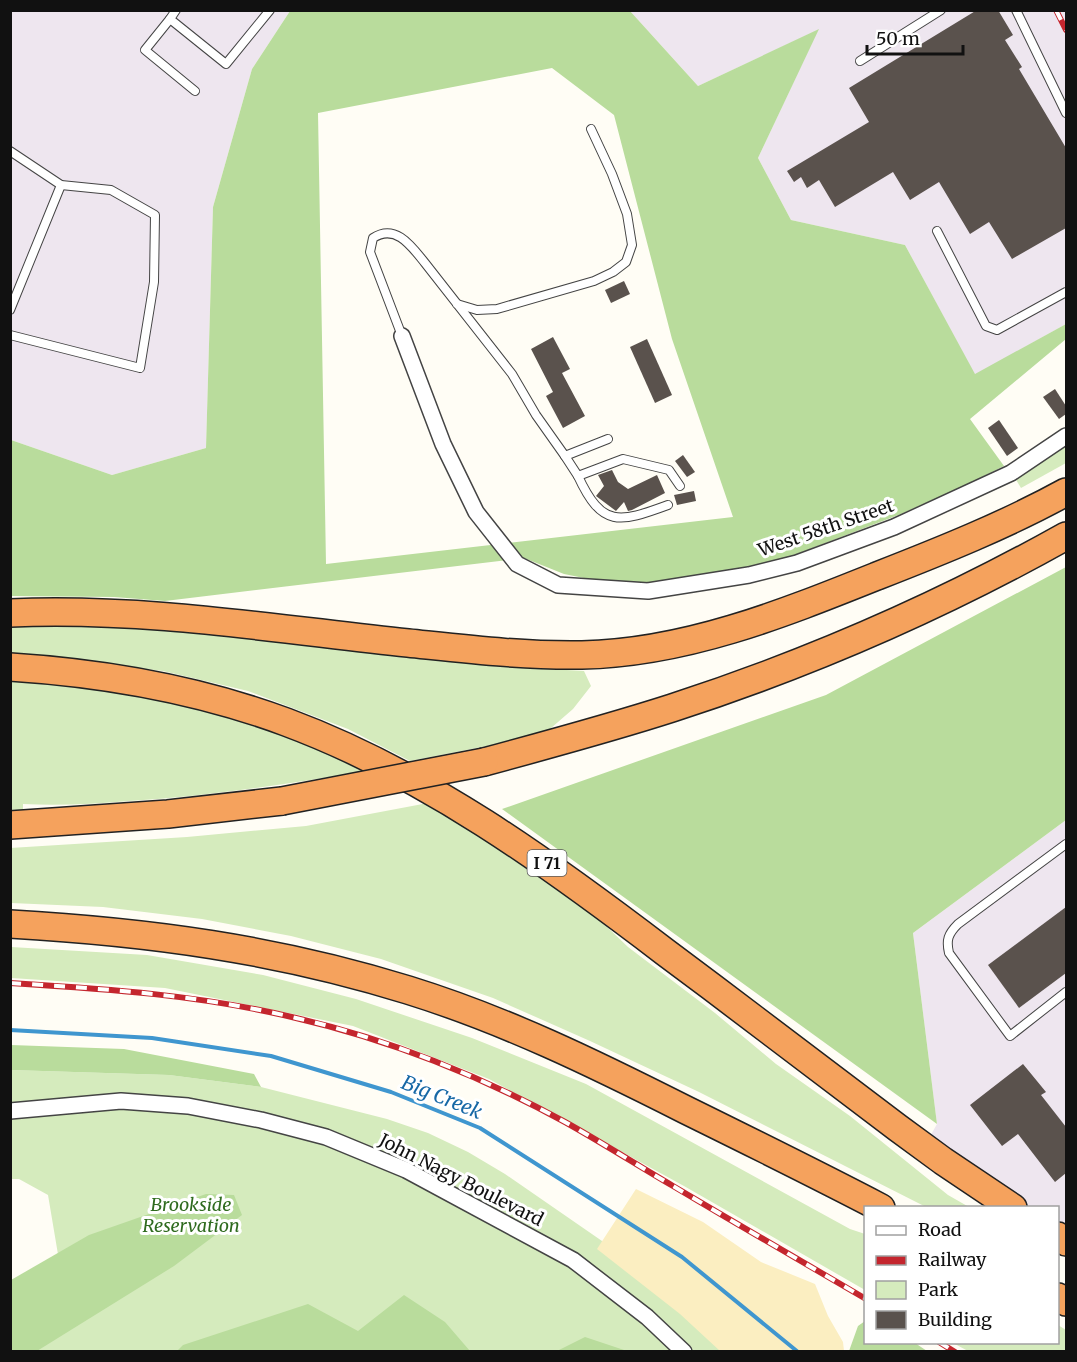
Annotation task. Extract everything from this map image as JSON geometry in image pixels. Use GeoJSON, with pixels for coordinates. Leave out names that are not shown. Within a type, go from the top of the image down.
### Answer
{"type":"FeatureCollection","features":[{"type":"Feature","properties":{"kind":"highway"},"geometry":{"type":"LineString","coordinates":[[10,613],[67,610],[162,616],[503,653],[585,655],[630,651],[712,635],[789,611],[928,556],[1066,492]]}},
{"type":"Feature","properties":{"kind":"highway"},"geometry":{"type":"LineString","coordinates":[[10,825],[168,814],[282,801],[484,762],[662,711],[766,675],[909,616],[1066,536]]}},
{"type":"Feature","properties":{"kind":"highway","name":"I 71"},"geometry":{"type":"LineString","coordinates":[[10,667],[84,673],[145,683],[237,706],[286,722],[329,740],[441,796],[485,822],[557,871],[906,1134],[1010,1206]]}},
{"type":"Feature","properties":{"kind":"highway"},"geometry":{"type":"LineString","coordinates":[[10,924],[157,935],[236,947],[327,967],[411,991],[498,1022],[580,1057],[877,1206]]}},
{"type":"Feature","properties":{"kind":"street","name":"West 58th Street"},"geometry":{"type":"LineString","coordinates":[[402,336],[443,444],[476,512],[517,564],[558,585],[648,591],[748,575],[797,563],[894,527],[1011,473],[1066,436]]}},
{"type":"Feature","properties":{"kind":"street","name":"John Nagy Boulevard"},"geometry":{"type":"LineString","coordinates":[[10,1111],[121,1101],[188,1106],[261,1120],[327,1137],[406,1170],[573,1260],[647,1317],[684,1352]]}},
{"type":"Feature","properties":{"kind":"lane"},"geometry":{"type":"LineString","coordinates":[[176,10],[145,50],[195,91]]}},
{"type":"Feature","properties":{"kind":"lane"},"geometry":{"type":"LineString","coordinates":[[170,19],[226,64],[270,10]]}},
{"type":"Feature","properties":{"kind":"lane"},"geometry":{"type":"LineString","coordinates":[[860,61],[941,10]]}},
{"type":"Feature","properties":{"kind":"lane"},"geometry":{"type":"LineString","coordinates":[[1016,10],[1066,113]]}},
{"type":"Feature","properties":{"kind":"lane"},"geometry":{"type":"LineString","coordinates":[[457,304],[477,310],[497,309],[594,281],[613,272],[626,262],[632,245],[627,214],[591,129]]}},
{"type":"Feature","properties":{"kind":"lane"},"geometry":{"type":"LineString","coordinates":[[10,151],[61,185],[111,190],[155,215],[154,282],[140,368],[10,335]]}},
{"type":"Feature","properties":{"kind":"lane"},"geometry":{"type":"LineString","coordinates":[[10,310],[61,185]]}},
{"type":"Feature","properties":{"kind":"lane"},"geometry":{"type":"LineString","coordinates":[[938,231],[986,326],[997,330],[1066,292]]}},
{"type":"Feature","properties":{"kind":"lane"},"geometry":{"type":"LineString","coordinates":[[402,336],[370,252],[373,238],[386,232],[400,236],[406,241],[512,374],[597,508],[608,517],[624,518],[642,515],[668,505]]}},
{"type":"Feature","properties":{"kind":"lane"},"geometry":{"type":"LineString","coordinates":[[565,456],[608,439]]}},
{"type":"Feature","properties":{"kind":"lane"},"geometry":{"type":"LineString","coordinates":[[578,476],[623,459],[669,470],[680,486]]}},
{"type":"Feature","properties":{"kind":"lane"},"geometry":{"type":"LineString","coordinates":[[1066,844],[957,924],[946,941],[949,953],[1010,1036],[1066,992]]}},
{"type":"Feature","properties":{"kind":"shaded area"},"geometry":{"type":"Polygon","coordinates":[[[11,11],[290,11],[252,69],[213,207],[206,448],[112,475],[11,440],[11,11]]]}},
{"type":"Feature","properties":{"kind":"shaded area"},"geometry":{"type":"Polygon","coordinates":[[[630,11],[1066,11],[1066,324],[975,375],[905,245],[791,220],[758,158],[818,30],[698,86],[630,11]]]}},
{"type":"Feature","properties":{"kind":"shaded area"},"geometry":{"type":"Polygon","coordinates":[[[1066,820],[1066,1242],[1059,1237],[1059,1206],[1012,1206],[924,1147],[937,1124],[913,933],[1066,820]]]}},
{"type":"Feature","properties":{"kind":"green space"},"geometry":{"type":"Polygon","coordinates":[[[290,11],[630,11],[698,86],[819,29],[758,158],[791,220],[905,245],[975,374],[1066,324],[1066,339],[970,419],[1004,466],[901,514],[776,562],[730,572],[662,582],[630,584],[564,574],[524,558],[165,601],[114,597],[11,596],[11,440],[112,475],[206,448],[213,207],[252,69],[290,11]],[[552,68],[318,113],[326,564],[733,517],[672,339],[614,115],[552,68]]]}},
{"type":"Feature","properties":{"kind":"green space"},"geometry":{"type":"Polygon","coordinates":[[[1066,443],[1066,463],[1021,488],[1015,478],[1066,443]]]}},
{"type":"Feature","properties":{"kind":"green space"},"geometry":{"type":"Polygon","coordinates":[[[1066,567],[1066,820],[913,933],[937,1124],[502,809],[826,695],[1066,567]]]}},
{"type":"Feature","properties":{"kind":"green space"},"geometry":{"type":"Polygon","coordinates":[[[104,620],[514,667],[584,671],[591,686],[573,709],[543,735],[410,761],[348,729],[248,691],[163,671],[11,653],[10,623],[104,620]]]}},
{"type":"Feature","properties":{"kind":"green space"},"geometry":{"type":"Polygon","coordinates":[[[10,680],[126,693],[212,711],[273,730],[367,771],[189,796],[89,804],[23,804],[23,810],[11,810],[10,680]]]}},
{"type":"Feature","properties":{"kind":"green space"},"geometry":{"type":"Polygon","coordinates":[[[428,803],[525,865],[604,924],[628,947],[715,1013],[776,1064],[850,1116],[948,1195],[967,1206],[924,1206],[699,1092],[590,1041],[493,998],[381,959],[291,936],[202,919],[103,907],[11,903],[10,848],[187,837],[306,826],[428,803]]]}},
{"type":"Feature","properties":{"kind":"green space"},"geometry":{"type":"Polygon","coordinates":[[[11,947],[147,955],[263,975],[356,999],[472,1038],[586,1084],[850,1229],[864,1234],[864,1289],[684,1186],[489,1079],[353,1026],[165,988],[11,978],[11,947]]]}},
{"type":"Feature","properties":{"kind":"green space"},"geometry":{"type":"Polygon","coordinates":[[[11,1045],[124,1049],[254,1074],[261,1087],[169,1075],[11,1070],[11,1045]]]}},
{"type":"Feature","properties":{"kind":"green space","name":"Brookside Reservation"},"geometry":{"type":"Polygon","coordinates":[[[11,1070],[169,1075],[261,1087],[387,1119],[428,1133],[468,1152],[505,1174],[712,1317],[749,1351],[11,1351],[10,1310],[64,1290],[48,1195],[19,1179],[11,1179],[11,1070]]]}},
{"type":"Feature","properties":{"kind":"green space"},"geometry":{"type":"Polygon","coordinates":[[[206,1194],[234,1195],[242,1215],[174,1266],[37,1351],[11,1351],[11,1280],[89,1235],[206,1194]]]}},
{"type":"Feature","properties":{"kind":"green space"},"geometry":{"type":"Polygon","coordinates":[[[404,1295],[445,1322],[470,1351],[177,1351],[183,1345],[308,1304],[358,1331],[404,1295]]]}},
{"type":"Feature","properties":{"kind":"green space"},"geometry":{"type":"Polygon","coordinates":[[[864,1322],[864,1344],[916,1344],[927,1351],[849,1351],[858,1326],[864,1322]]]}},
{"type":"Feature","properties":{"kind":"green space"},"geometry":{"type":"Polygon","coordinates":[[[1059,1326],[1066,1330],[1066,1351],[968,1351],[955,1344],[1059,1344],[1059,1326]]]}},
{"type":"Feature","properties":{"kind":"green space"},"geometry":{"type":"Polygon","coordinates":[[[585,1337],[627,1351],[557,1351],[585,1337]]]}},
{"type":"Feature","properties":{"kind":"sand"},"geometry":{"type":"Polygon","coordinates":[[[636,1189],[703,1222],[761,1262],[815,1284],[828,1316],[843,1342],[844,1351],[720,1351],[680,1314],[597,1249],[636,1189]]]}},
{"type":"Feature","properties":{"kind":"building"},"geometry":{"type":"Polygon","coordinates":[[[977,10],[998,10],[1013,35],[1005,40],[1022,67],[1019,69],[1066,148],[1066,228],[1012,259],[989,222],[970,234],[939,182],[910,200],[893,172],[835,207],[819,180],[807,188],[801,177],[794,182],[787,171],[869,122],[849,88],[977,10]]]}},
{"type":"Feature","properties":{"kind":"building"},"geometry":{"type":"Polygon","coordinates":[[[624,281],[630,294],[611,303],[605,290],[624,281]]]}},
{"type":"Feature","properties":{"kind":"building"},"geometry":{"type":"Polygon","coordinates":[[[553,337],[570,369],[562,373],[585,416],[563,428],[546,396],[553,392],[531,349],[553,337]]]}},
{"type":"Feature","properties":{"kind":"building"},"geometry":{"type":"Polygon","coordinates":[[[647,339],[672,395],[655,403],[630,347],[647,339]]]}},
{"type":"Feature","properties":{"kind":"building"},"geometry":{"type":"Polygon","coordinates":[[[1055,389],[1066,406],[1066,414],[1059,419],[1043,397],[1055,389]]]}},
{"type":"Feature","properties":{"kind":"building"},"geometry":{"type":"Polygon","coordinates":[[[999,420],[1018,448],[1007,456],[988,428],[999,420]]]}},
{"type":"Feature","properties":{"kind":"building"},"geometry":{"type":"Polygon","coordinates":[[[683,455],[695,472],[687,477],[675,461],[683,455]]]}},
{"type":"Feature","properties":{"kind":"building"},"geometry":{"type":"Polygon","coordinates":[[[612,470],[618,482],[628,489],[657,475],[665,493],[628,511],[624,502],[616,511],[596,496],[604,486],[598,475],[612,470]]]}},
{"type":"Feature","properties":{"kind":"building"},"geometry":{"type":"Polygon","coordinates":[[[694,491],[696,501],[677,505],[674,495],[694,491]]]}},
{"type":"Feature","properties":{"kind":"building"},"geometry":{"type":"Polygon","coordinates":[[[1066,907],[1066,973],[1019,1008],[988,965],[1066,907]]]}},
{"type":"Feature","properties":{"kind":"building"},"geometry":{"type":"Polygon","coordinates":[[[1023,1064],[1046,1092],[1041,1095],[1066,1127],[1066,1173],[1055,1182],[1018,1134],[1002,1146],[970,1105],[1023,1064]]]}},
{"type":"Feature","properties":{"kind":"waterway","name":"Big Creek"},"geometry":{"type":"LineString","coordinates":[[10,1030],[152,1038],[271,1056],[391,1092],[480,1128],[682,1257],[798,1352]]}},
{"type":"Feature","properties":{"kind":"railway"},"geometry":{"type":"LineString","coordinates":[[1056,10],[1066,30]]}},
{"type":"Feature","properties":{"kind":"railway"},"geometry":{"type":"LineString","coordinates":[[10,983],[190,998],[296,1018],[400,1048],[534,1105],[864,1298]]}},
{"type":"Feature","properties":{"kind":"railway"},"geometry":{"type":"LineString","coordinates":[[942,1344],[955,1352]]}}]}
